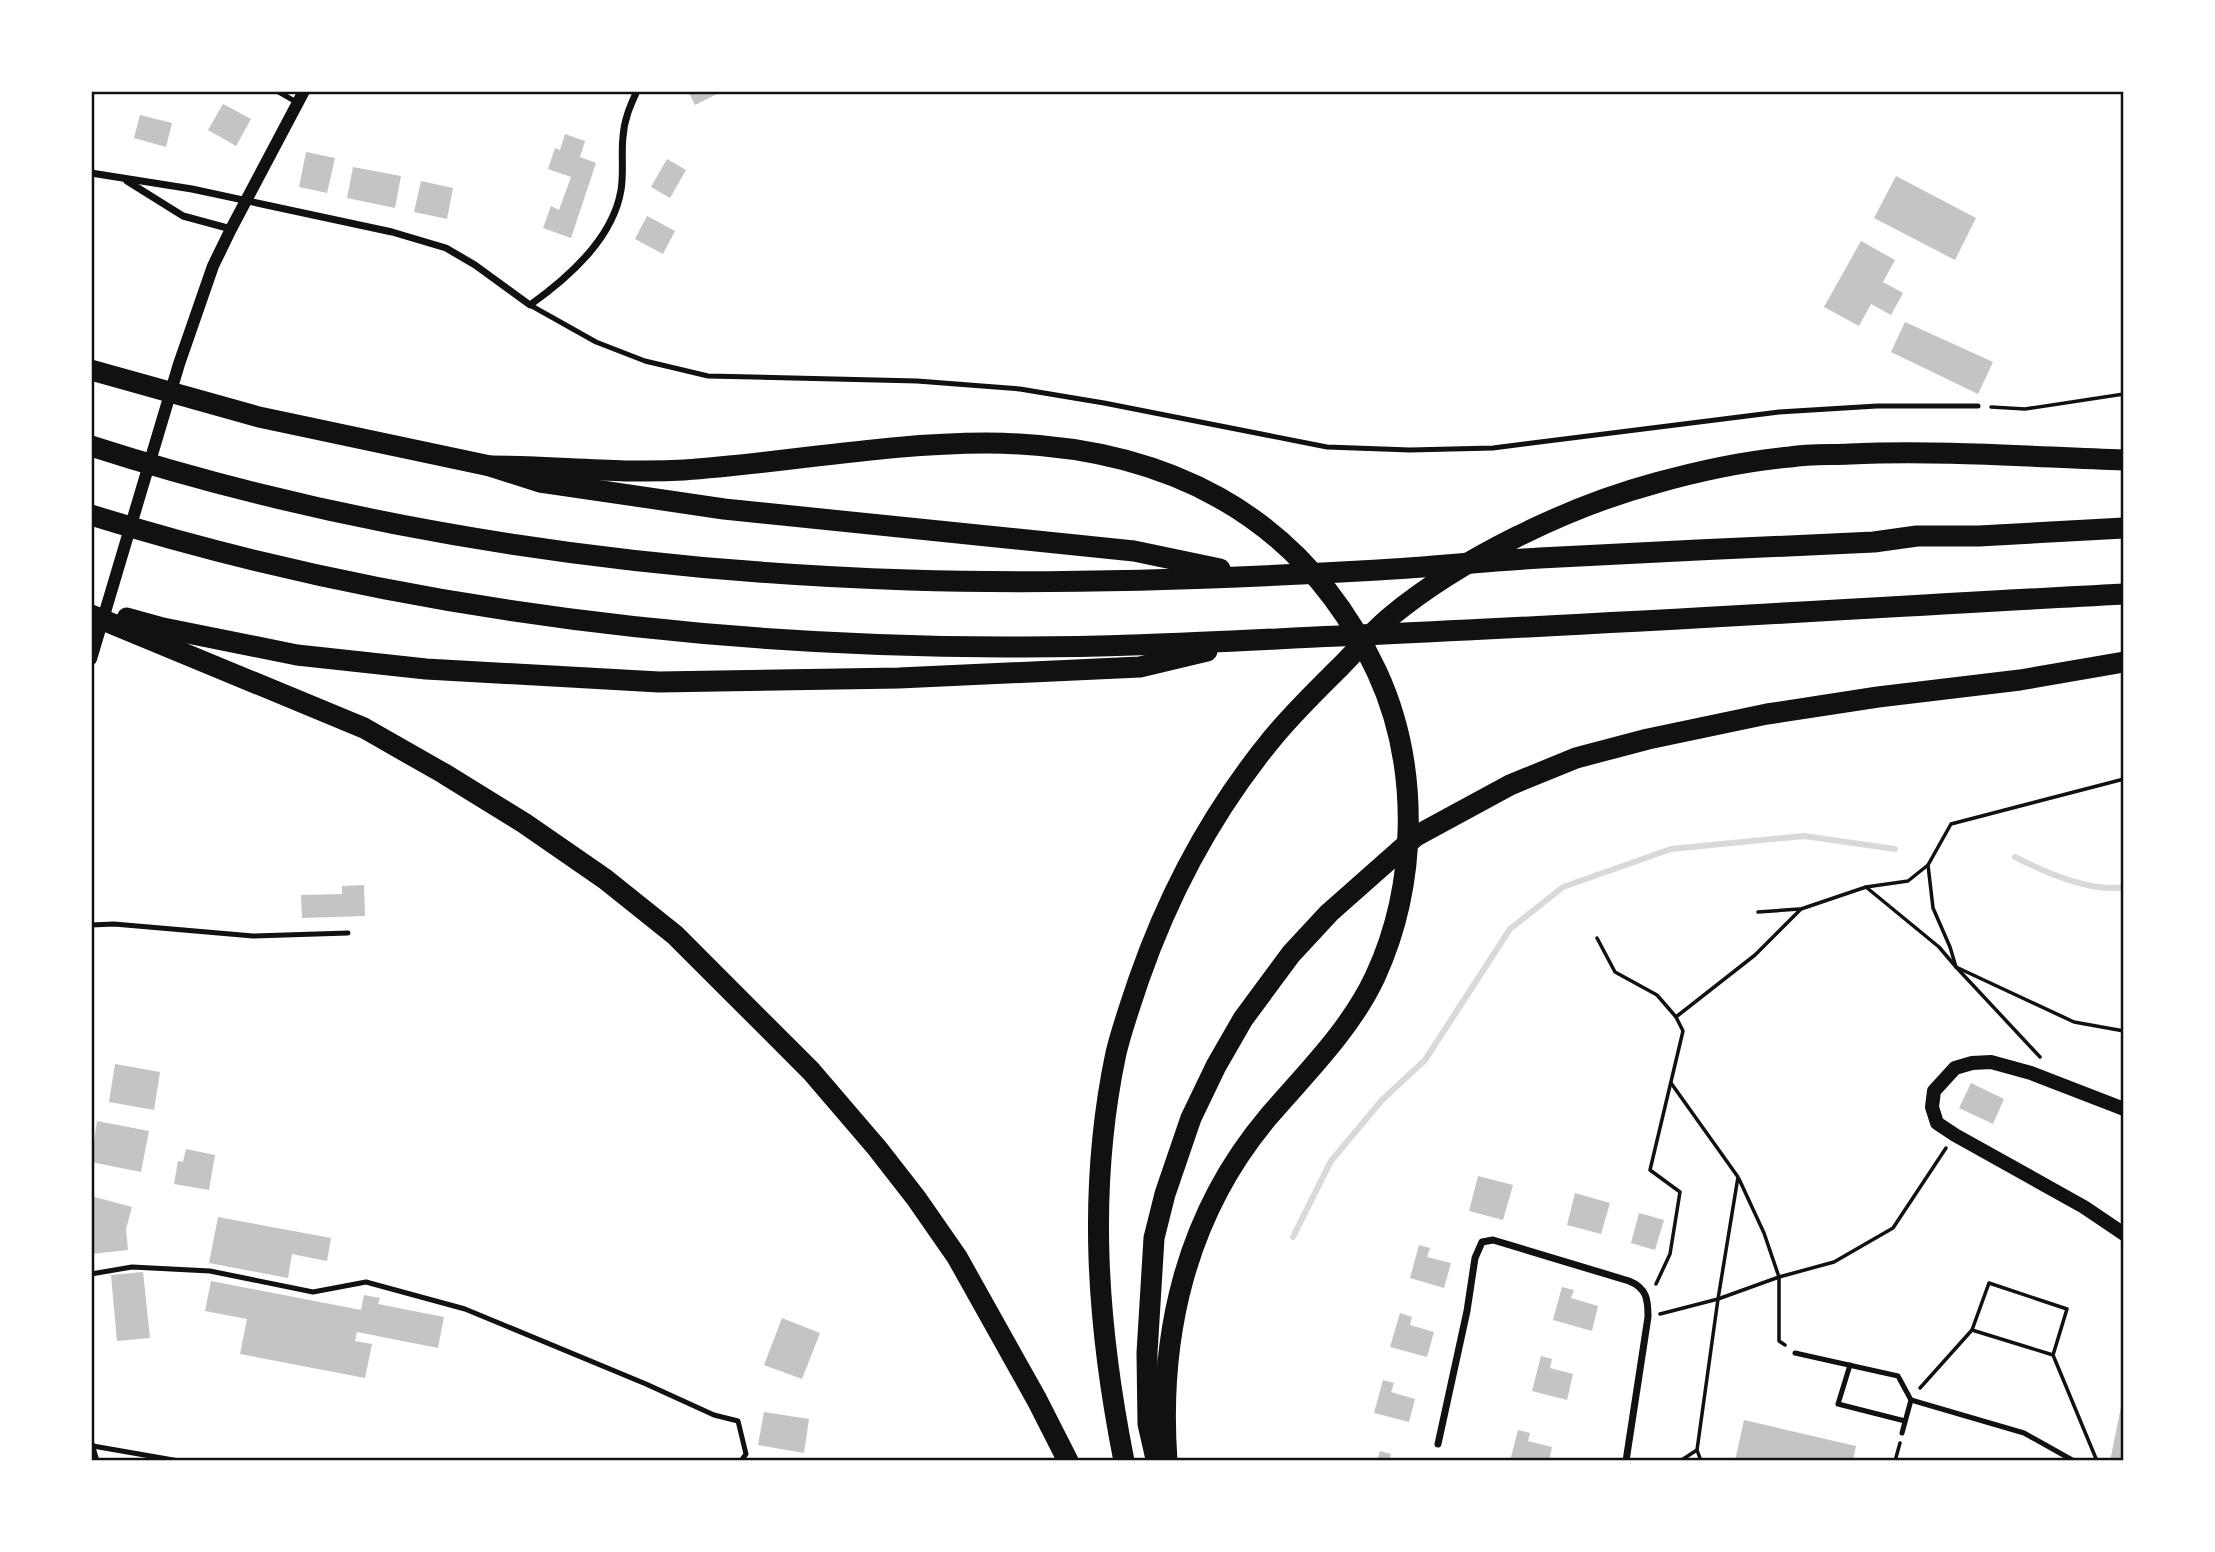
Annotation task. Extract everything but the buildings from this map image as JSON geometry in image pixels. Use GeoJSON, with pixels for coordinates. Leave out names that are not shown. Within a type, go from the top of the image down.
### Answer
{"type":"FeatureCollection","features":[{"type":"Feature","properties":{"kind":"highway"},"geometry":{"type":"LineString","coordinates":[[91,370],[259,417],[490,466],[540,482],[724,509],[1134,551],[1253,576]]}},
{"type":"Feature","properties":{"kind":"highway"},"geometry":{"type":"LineString","coordinates":[[490,466],[599,471],[681,470],[877,450],[986,443],[1081,450],[1127,459],[1185,480],[1215,496],[1259,523],[1281,541],[1315,573],[1342,609],[1384,688],[1397,732],[1405,775],[1407,827],[1406,866],[1400,905],[1393,932],[1363,999],[1334,1041],[1268,1118],[1237,1160],[1209,1208],[1194,1241],[1176,1306],[1168,1363],[1165,1400],[1167,1461]]}},
{"type":"Feature","properties":{"kind":"highway"},"geometry":{"type":"LineString","coordinates":[[91,446],[253,492],[376,520],[499,542],[623,560],[818,576],[911,580],[1114,580],[1253,576],[1381,570],[1537,558],[1874,542],[1917,536],[2124,528]]}},
{"type":"Feature","properties":{"kind":"highway"},"geometry":{"type":"LineString","coordinates":[[1124,1461],[1100,1308],[1098,1233],[1100,1157],[1117,1048],[1154,937],[1186,869],[1224,803],[1268,743],[1298,709],[1387,619],[1427,589],[1503,544],[1598,501],[1700,472],[1791,456],[1911,452],[2124,460]]}},
{"type":"Feature","properties":{"kind":"highway"},"geometry":{"type":"LineString","coordinates":[[91,515],[242,557],[364,585],[490,607],[719,636],[820,642],[1006,647],[1255,640],[2124,594]]}},
{"type":"Feature","properties":{"kind":"highway"},"geometry":{"type":"LineString","coordinates":[[91,607],[163,628],[297,655],[426,669],[659,682],[899,678],[1140,667],[1255,640]]}},
{"type":"Feature","properties":{"kind":"highway"},"geometry":{"type":"LineString","coordinates":[[91,615],[364,728],[524,823],[604,879],[675,935],[811,1070],[916,1198],[977,1291],[1068,1461]]}},
{"type":"Feature","properties":{"kind":"highway"},"geometry":{"type":"LineString","coordinates":[[1157,1461],[1149,1424],[1147,1353],[1154,1238],[1165,1195],[1191,1118],[1243,1018],[1291,954],[1329,913],[1416,836],[1510,785],[1576,758],[1648,739],[1779,712],[2020,680],[2124,662]]}},
{"type":"Feature","properties":{"kind":"main road"},"geometry":{"type":"LineString","coordinates":[[2124,1109],[2031,1073],[1991,1062],[1972,1063],[1955,1068],[1934,1091],[1932,1107],[1937,1123],[1955,1135],[2084,1207],[2124,1234]]}},
{"type":"Feature","properties":{"kind":"street"},"geometry":{"type":"LineString","coordinates":[[91,173],[192,189],[392,232],[446,248],[475,265],[530,305],[557,286],[583,259],[613,217],[621,191],[623,135],[629,109],[637,91]]}},
{"type":"Feature","properties":{"kind":"street"},"geometry":{"type":"LineString","coordinates":[[91,659],[179,364],[214,266],[301,97]]}},
{"type":"Feature","properties":{"kind":"street"},"geometry":{"type":"LineString","coordinates":[[124,179],[183,216],[231,229]]}},
{"type":"Feature","properties":{"kind":"street"},"geometry":{"type":"LineString","coordinates":[[1437,1444],[1475,1258],[1482,1242],[1493,1240],[1629,1281],[1638,1285],[1648,1300],[1648,1317],[1626,1461]]}},
{"type":"Feature","properties":{"kind":"street"},"geometry":{"type":"LineString","coordinates":[[92,1445],[96,1461]]}},
{"type":"Feature","properties":{"kind":"lane"},"geometry":{"type":"LineString","coordinates":[[276,91],[301,97]]}},
{"type":"Feature","properties":{"kind":"lane"},"geometry":{"type":"LineString","coordinates":[[530,305],[596,342],[645,361],[708,376],[917,381],[1020,389],[1326,447],[1410,450],[1493,448],[1779,412],[1877,406],[1978,406]]}},
{"type":"Feature","properties":{"kind":"lane"},"geometry":{"type":"LineString","coordinates":[[91,926],[114,924],[253,936],[348,933]]}},
{"type":"Feature","properties":{"kind":"lane"},"geometry":{"type":"LineString","coordinates":[[91,1274],[132,1267],[210,1271],[313,1292],[366,1282],[465,1309],[646,1384],[713,1415],[738,1422],[746,1454],[741,1461]]}},
{"type":"Feature","properties":{"kind":"lane"},"geometry":{"type":"LineString","coordinates":[[1795,1353],[1898,1376],[1911,1399],[2024,1433],[2074,1461]]}},
{"type":"Feature","properties":{"kind":"lane"},"geometry":{"type":"LineString","coordinates":[[1850,1365],[1838,1404],[1905,1422]]}},
{"type":"Feature","properties":{"kind":"lane"},"geometry":{"type":"LineString","coordinates":[[1902,1433],[1911,1399]]}},
{"type":"Feature","properties":{"kind":"lane"},"geometry":{"type":"LineString","coordinates":[[92,1445],[179,1461]]}},
{"type":"Feature","properties":{"kind":"path"},"geometry":{"type":"LineString","coordinates":[[1978,406],[2025,409],[2124,394]]}},
{"type":"Feature","properties":{"kind":"path"},"geometry":{"type":"LineString","coordinates":[[1758,912],[1801,909],[1866,887],[1908,881],[1928,865],[1951,824],[2124,779]]}},
{"type":"Feature","properties":{"kind":"path"},"geometry":{"type":"LineString","coordinates":[[1928,865],[1933,908],[1956,967],[2074,1021],[2124,1031]]}},
{"type":"Feature","properties":{"kind":"path"},"geometry":{"type":"LineString","coordinates":[[1866,887],[1939,947],[1998,1015],[2046,1063]]}},
{"type":"Feature","properties":{"kind":"path"},"geometry":{"type":"LineString","coordinates":[[1676,1017],[1755,955],[1801,909]]}},
{"type":"Feature","properties":{"kind":"path"},"geometry":{"type":"LineString","coordinates":[[1597,938],[1615,972],[1657,995],[1676,1017],[1683,1031],[1650,1170],[1679,1192],[1670,1254],[1648,1300]]}},
{"type":"Feature","properties":{"kind":"path"},"geometry":{"type":"LineString","coordinates":[[1670,1081],[1738,1177],[1765,1233],[1779,1277],[1779,1341],[1795,1353]]}},
{"type":"Feature","properties":{"kind":"path"},"geometry":{"type":"LineString","coordinates":[[1648,1317],[1718,1299],[1779,1277],[1834,1262],[1893,1228],[1955,1135]]}},
{"type":"Feature","properties":{"kind":"path"},"geometry":{"type":"LineString","coordinates":[[1701,1461],[1697,1450],[1738,1177]]}},
{"type":"Feature","properties":{"kind":"path"},"geometry":{"type":"LineString","coordinates":[[1911,1399],[1972,1330],[1989,1283],[2067,1309],[2053,1355],[2097,1461]]}},
{"type":"Feature","properties":{"kind":"path"},"geometry":{"type":"LineString","coordinates":[[1972,1330],[2053,1355]]}},
{"type":"Feature","properties":{"kind":"path"},"geometry":{"type":"LineString","coordinates":[[1680,1461],[1697,1450]]}},
{"type":"Feature","properties":{"kind":"waterway"},"geometry":{"type":"LineString","coordinates":[[1293,1237],[1331,1161],[1382,1100],[1425,1060],[1510,929],[1563,887],[1671,849],[1804,836],[1895,849]]}},
{"type":"Feature","properties":{"kind":"waterway"},"geometry":{"type":"LineString","coordinates":[[2015,857],[2054,875],[2083,884],[2124,887]]}}]}
